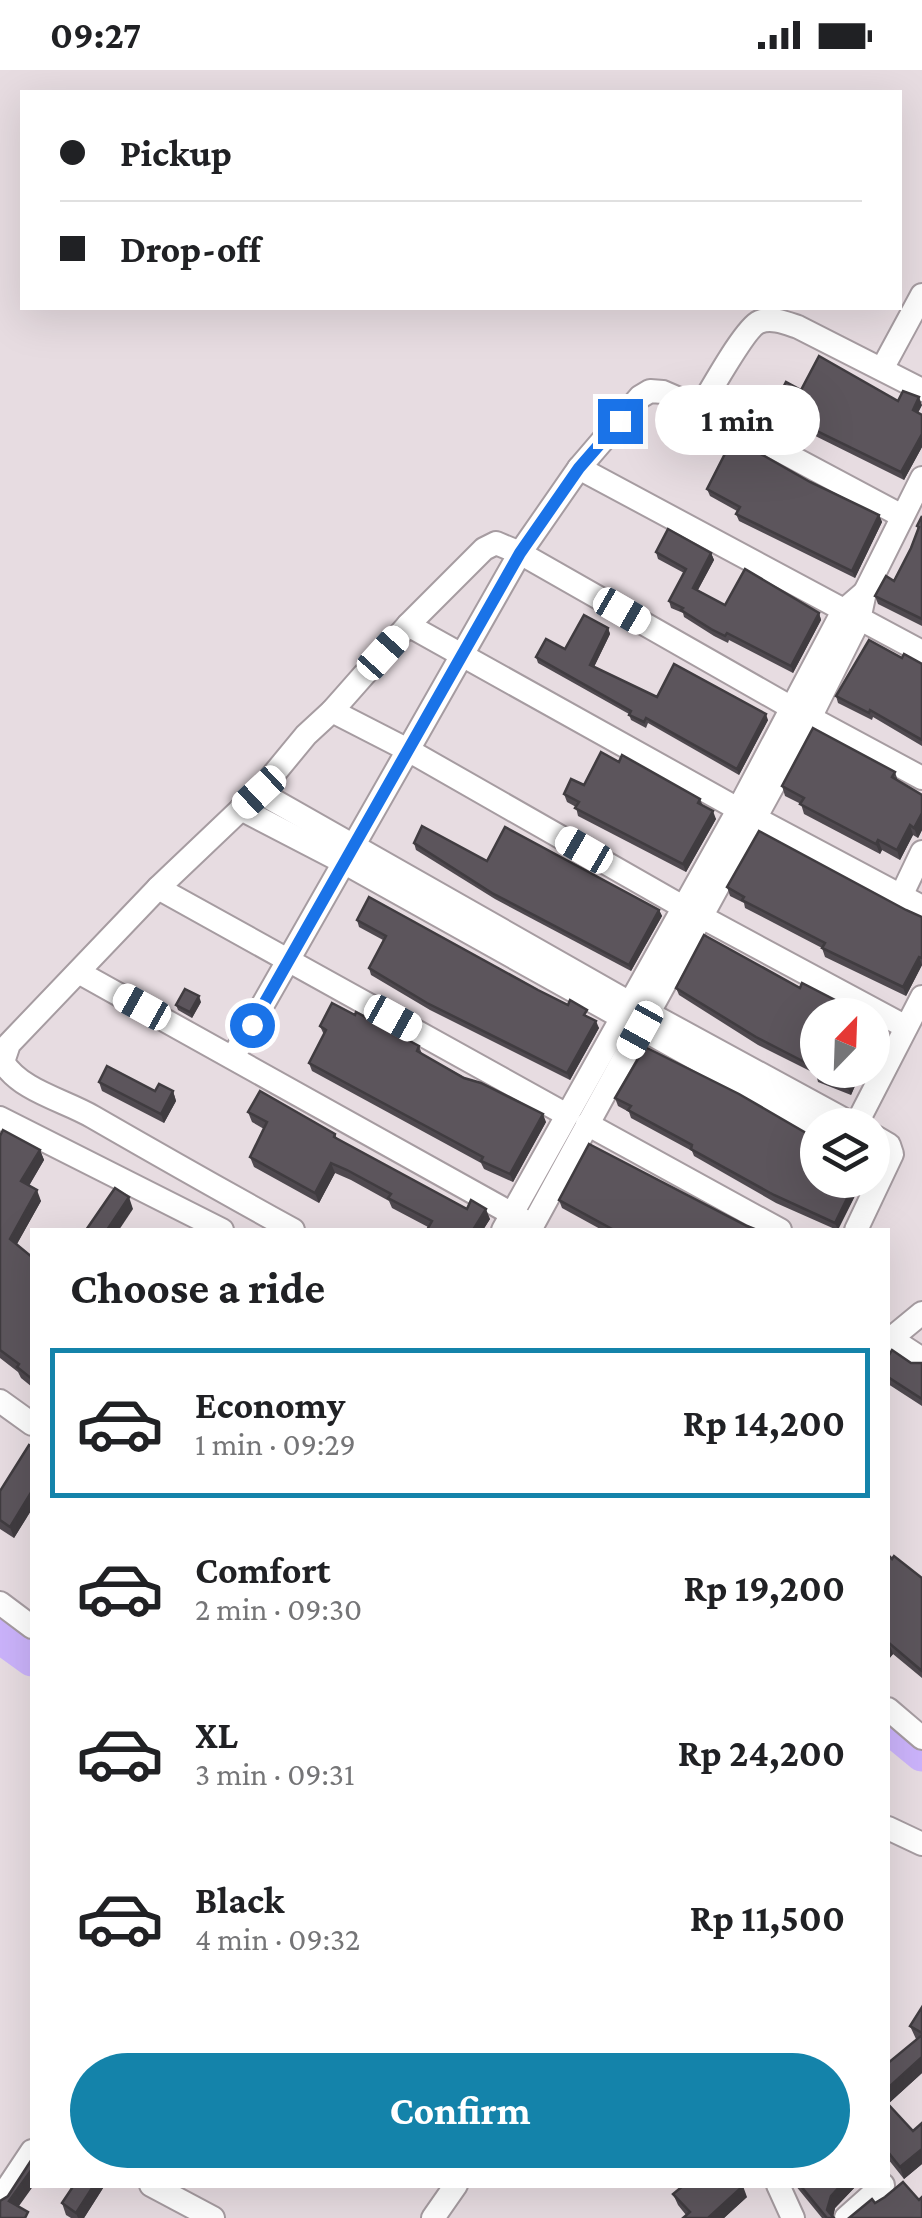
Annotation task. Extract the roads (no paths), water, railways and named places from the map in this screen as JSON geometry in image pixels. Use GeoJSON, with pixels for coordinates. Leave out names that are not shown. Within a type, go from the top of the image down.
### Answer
{"type":"FeatureCollection","features":[{"type":"Feature","properties":{"kind":"street"},"geometry":{"type":"LineString","coordinates":[[882,369],[922,295]]}},
{"type":"Feature","properties":{"kind":"street"},"geometry":{"type":"LineString","coordinates":[[700,408],[747,331],[759,322],[779,320],[922,390]]}},
{"type":"Feature","properties":{"kind":"street"},"geometry":{"type":"LineString","coordinates":[[233,1057],[520,553],[579,468],[640,397],[650,391],[663,392],[700,408],[902,516]]}},
{"type":"Feature","properties":{"kind":"street"},"geometry":{"type":"LineString","coordinates":[[579,468],[922,652]]}},
{"type":"Feature","properties":{"kind":"street"},"geometry":{"type":"LineString","coordinates":[[80,973],[524,1226],[577,1120],[801,713],[922,478]]}},
{"type":"Feature","properties":{"kind":"street"},"geometry":{"type":"LineString","coordinates":[[289,1228],[30,1086],[9,1072],[3,1062],[10,1044],[158,888],[259,792],[408,624],[484,549],[496,543],[520,553],[922,778]]}},
{"type":"Feature","properties":{"kind":"street"},"geometry":{"type":"LineString","coordinates":[[408,624],[746,814],[912,902],[922,852]]}},
{"type":"Feature","properties":{"kind":"street"},"geometry":{"type":"LineString","coordinates":[[332,710],[906,1027]]}},
{"type":"Feature","properties":{"kind":"street"},"geometry":{"type":"LineString","coordinates":[[259,792],[348,854],[634,1016],[800,1116]]}},
{"type":"Feature","properties":{"kind":"street"},"geometry":{"type":"LineString","coordinates":[[241,809],[348,854]]}},
{"type":"Feature","properties":{"kind":"street"},"geometry":{"type":"LineString","coordinates":[[158,888],[776,1228]]}},
{"type":"Feature","properties":{"kind":"street"},"geometry":{"type":"LineString","coordinates":[[864,1108],[922,997]]}},
{"type":"Feature","properties":{"kind":"street"},"geometry":{"type":"LineString","coordinates":[[634,1016],[821,1108]]}},
{"type":"Feature","properties":{"kind":"street"},"geometry":{"type":"LineString","coordinates":[[0,1118],[218,1228]]}},
{"type":"Feature","properties":{"kind":"street"},"geometry":{"type":"LineString","coordinates":[[857,1228],[867,1198]]}},
{"type":"Feature","properties":{"kind":"street"},"geometry":{"type":"LineString","coordinates":[[890,1339],[922,1313]]}},
{"type":"Feature","properties":{"kind":"street"},"geometry":{"type":"LineString","coordinates":[[890,1341],[922,1358]]}},
{"type":"Feature","properties":{"kind":"street"},"geometry":{"type":"LineString","coordinates":[[0,1401],[30,1423]]}},
{"type":"Feature","properties":{"kind":"street"},"geometry":{"type":"LineString","coordinates":[[0,1603],[30,1625]]}},
{"type":"Feature","properties":{"kind":"street"},"geometry":{"type":"LineString","coordinates":[[890,1711],[922,1738]]}},
{"type":"Feature","properties":{"kind":"street"},"geometry":{"type":"LineString","coordinates":[[890,1829],[922,1844]]}},
{"type":"Feature","properties":{"kind":"street"},"geometry":{"type":"LineString","coordinates":[[0,2199],[30,2154]]}},
{"type":"Feature","properties":{"kind":"street"},"geometry":{"type":"LineString","coordinates":[[157,2188],[200,2215]]}},
{"type":"Feature","properties":{"kind":"street"},"geometry":{"type":"LineString","coordinates":[[433,2218],[454,2188]]}},
{"type":"Feature","properties":{"kind":"street"},"geometry":{"type":"LineString","coordinates":[[779,2188],[793,2218]]}},
{"type":"Feature","properties":{"kind":"street"},"geometry":{"type":"LineString","coordinates":[[846,2218],[880,2188]]}},
{"type":"Feature","properties":{"kind":"waterway"},"geometry":{"type":"LineString","coordinates":[[0,1636],[30,1658]]}},
{"type":"Feature","properties":{"kind":"waterway"},"geometry":{"type":"LineString","coordinates":[[890,1728],[922,1754]]}}]}
